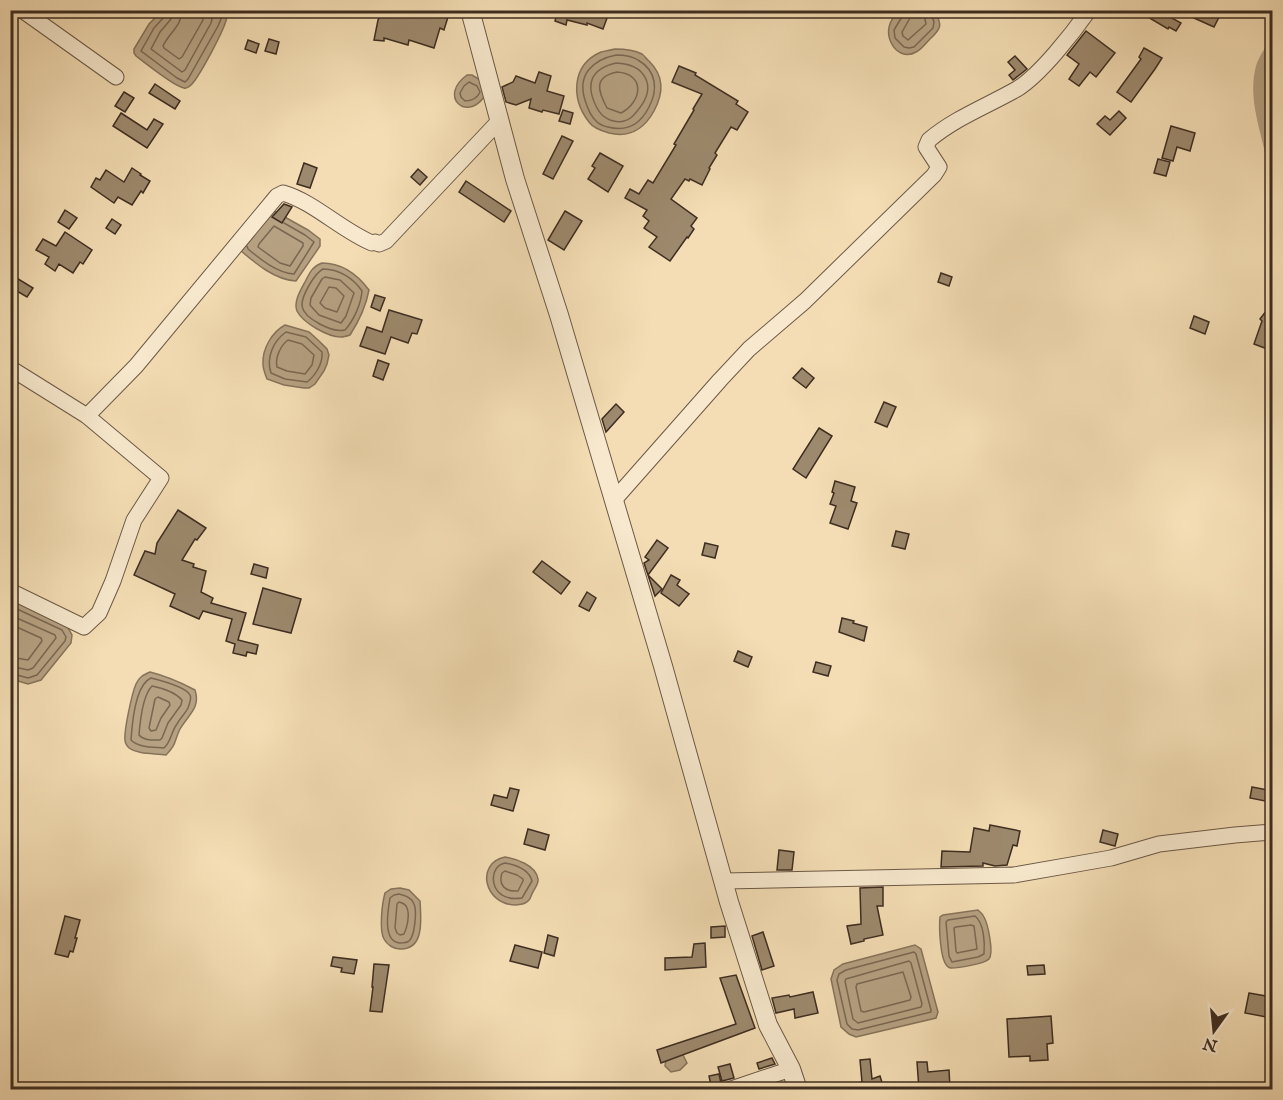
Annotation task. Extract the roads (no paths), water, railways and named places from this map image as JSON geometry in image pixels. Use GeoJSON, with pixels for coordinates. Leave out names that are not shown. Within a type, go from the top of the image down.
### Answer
{"type":"FeatureCollection","features":[{"type":"Feature","properties":{"kind":"street"},"geometry":{"type":"LineString","coordinates":[[22,10],[116,77]]}},
{"type":"Feature","properties":{"kind":"street"},"geometry":{"type":"LineString","coordinates":[[470,10],[515,179],[559,315],[614,500],[723,881],[768,1025],[791,1069],[798,1089]]}},
{"type":"Feature","properties":{"kind":"street"},"geometry":{"type":"LineString","coordinates":[[614,500],[749,349],[805,301],[934,175],[939,167],[926,147],[929,140],[963,116],[1019,88],[1036,74],[1089,10]]}},
{"type":"Feature","properties":{"kind":"street"},"geometry":{"type":"LineString","coordinates":[[87,416],[136,366],[277,196],[283,193],[303,202],[359,238],[378,244],[386,241],[500,120]]}},
{"type":"Feature","properties":{"kind":"street"},"geometry":{"type":"LineString","coordinates":[[10,382],[15,371],[87,416],[161,478],[134,520],[99,613],[84,627],[10,591]]}},
{"type":"Feature","properties":{"kind":"street"},"geometry":{"type":"LineString","coordinates":[[723,881],[1014,875],[1111,858],[1159,844],[1235,834],[1272,832]]}},
{"type":"Feature","properties":{"kind":"street"},"geometry":{"type":"LineString","coordinates":[[728,1089],[791,1069]]}},
{"type":"Feature","properties":{"kind":"water"},"geometry":{"type":"Polygon","coordinates":[[[162,11],[222,11],[227,17],[206,62],[196,79],[186,88],[167,79],[134,53],[134,49],[149,24],[162,11]]]}},
{"type":"Feature","properties":{"kind":"water"},"geometry":{"type":"Polygon","coordinates":[[[900,11],[935,11],[940,23],[937,32],[918,51],[909,54],[896,49],[889,35],[889,27],[893,18],[900,11]]]}},
{"type":"Feature","properties":{"kind":"water"},"geometry":{"type":"Polygon","coordinates":[[[615,49],[643,55],[658,72],[661,84],[660,97],[646,123],[635,131],[623,134],[606,132],[591,124],[583,113],[577,93],[579,74],[584,65],[601,52],[615,49]]]}},
{"type":"Feature","properties":{"kind":"water"},"geometry":{"type":"Polygon","coordinates":[[[467,75],[472,75],[482,81],[484,97],[477,104],[463,107],[455,98],[455,91],[467,75]]]}},
{"type":"Feature","properties":{"kind":"water"},"geometry":{"type":"Polygon","coordinates":[[[274,211],[320,239],[320,246],[296,281],[280,278],[240,250],[274,211]]]}},
{"type":"Feature","properties":{"kind":"water"},"geometry":{"type":"Polygon","coordinates":[[[322,263],[348,270],[369,290],[362,313],[350,335],[341,337],[323,332],[300,316],[297,311],[297,299],[302,287],[312,270],[322,263]]]}},
{"type":"Feature","properties":{"kind":"water"},"geometry":{"type":"Polygon","coordinates":[[[285,325],[309,332],[327,349],[329,355],[324,371],[315,384],[309,388],[284,385],[267,379],[263,364],[266,347],[276,332],[285,325]]]}},
{"type":"Feature","properties":{"kind":"water"},"geometry":{"type":"Polygon","coordinates":[[[11,601],[67,626],[72,635],[71,643],[41,680],[28,684],[11,679],[11,601]]]}},
{"type":"Feature","properties":{"kind":"water"},"geometry":{"type":"Polygon","coordinates":[[[150,672],[195,690],[195,707],[166,755],[137,752],[129,748],[125,741],[134,689],[140,678],[150,672]]]}},
{"type":"Feature","properties":{"kind":"water"},"geometry":{"type":"Polygon","coordinates":[[[505,857],[530,866],[536,874],[537,884],[530,899],[524,904],[505,903],[497,898],[487,883],[490,867],[505,857]]]}},
{"type":"Feature","properties":{"kind":"water"},"geometry":{"type":"Polygon","coordinates":[[[391,889],[409,890],[420,901],[421,916],[418,939],[408,948],[400,949],[385,941],[381,923],[385,893],[391,889]]]}},
{"type":"Feature","properties":{"kind":"water"},"geometry":{"type":"Polygon","coordinates":[[[978,910],[984,917],[989,932],[991,951],[989,959],[982,963],[954,968],[947,966],[941,950],[940,917],[978,910]]]}},
{"type":"Feature","properties":{"kind":"water"},"geometry":{"type":"Polygon","coordinates":[[[915,945],[921,949],[938,1012],[936,1018],[856,1037],[849,1034],[841,1027],[831,979],[834,970],[843,964],[915,945]]]}},
{"type":"Feature","properties":{"kind":"water"},"geometry":{"type":"Polygon","coordinates":[[[677,1053],[683,1055],[687,1063],[680,1070],[671,1072],[665,1066],[666,1059],[677,1053]]]}},
{"type":"Feature","properties":{"kind":"waterway"},"geometry":{"type":"LineString","coordinates":[[1272,50],[1263,67],[1260,88],[1262,110],[1272,152]]}}]}
